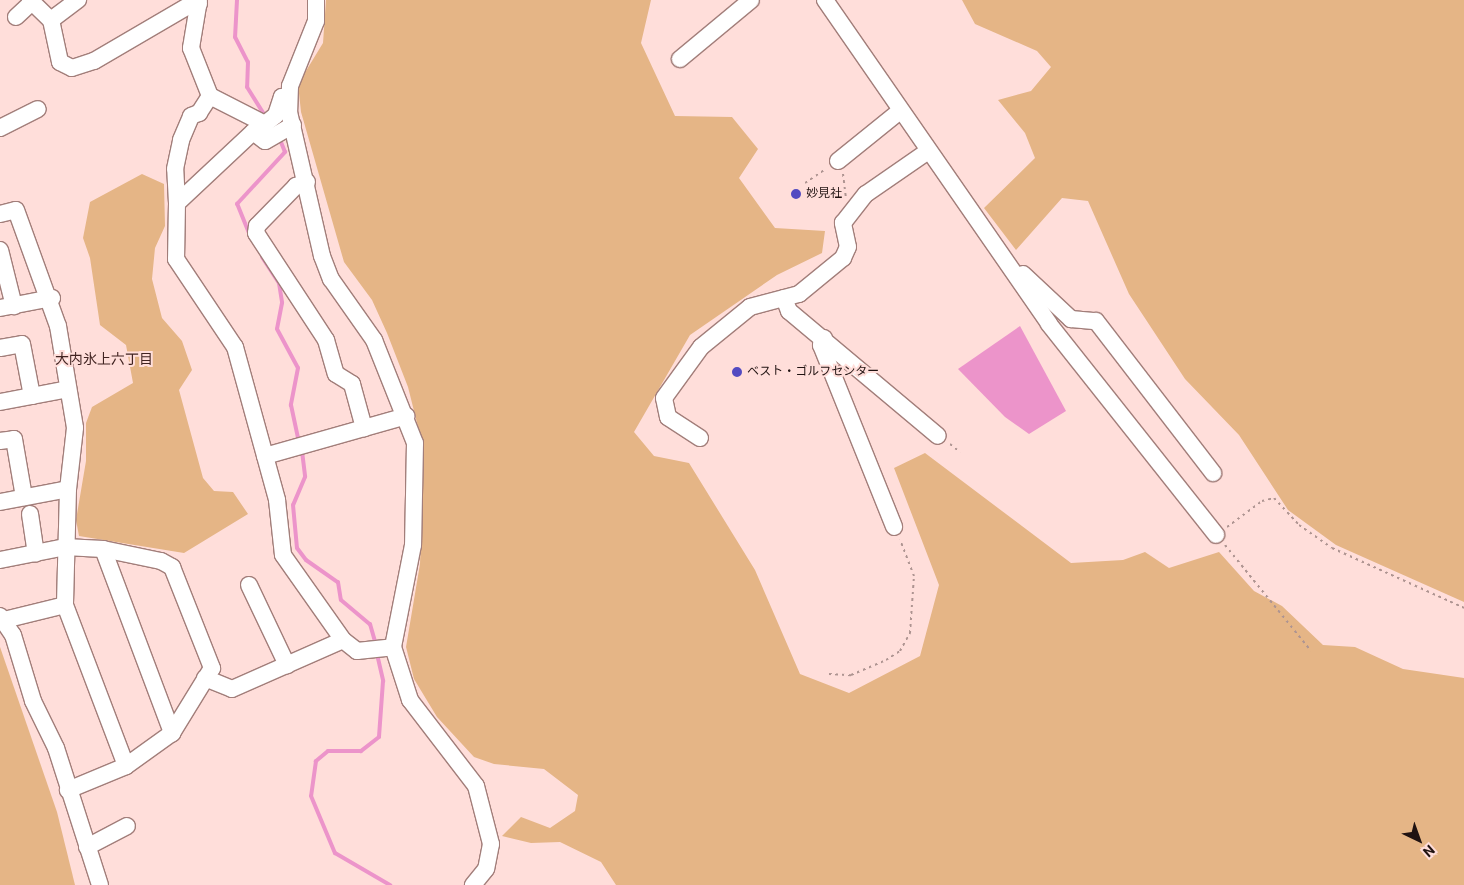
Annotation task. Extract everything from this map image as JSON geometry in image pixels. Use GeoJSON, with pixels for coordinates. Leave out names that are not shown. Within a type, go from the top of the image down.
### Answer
{"type":"FeatureCollection","features":[{"type":"Feature","properties":{"kind":"street"},"geometry":{"type":"LineString","coordinates":[[51,20],[78,0]]}},
{"type":"Feature","properties":{"kind":"street"},"geometry":{"type":"LineString","coordinates":[[316,0],[316,21],[288,97],[293,125],[331,279],[374,340],[406,416],[415,443],[417,486],[413,545],[393,647],[410,700],[476,786],[491,844],[486,869],[473,885]]}},
{"type":"Feature","properties":{"kind":"street"},"geometry":{"type":"LineString","coordinates":[[680,59],[751,0]]}},
{"type":"Feature","properties":{"kind":"street"},"geometry":{"type":"LineString","coordinates":[[825,0],[1049,324],[1216,535]]}},
{"type":"Feature","properties":{"kind":"street"},"geometry":{"type":"LineString","coordinates":[[16,17],[31,1],[51,20],[60,62],[72,68],[94,61],[190,5],[200,2],[191,48],[210,96],[264,124],[276,115],[282,98],[288,97]]}},
{"type":"Feature","properties":{"kind":"street"},"geometry":{"type":"LineString","coordinates":[[210,96],[199,113],[191,116],[182,140],[175,169],[177,203],[176,259],[235,347],[277,500],[283,555],[343,640],[357,651],[393,647]]}},
{"type":"Feature","properties":{"kind":"street"},"geometry":{"type":"LineString","coordinates":[[0,128],[38,109]]}},
{"type":"Feature","properties":{"kind":"street"},"geometry":{"type":"LineString","coordinates":[[838,161],[900,111]]}},
{"type":"Feature","properties":{"kind":"street"},"geometry":{"type":"LineString","coordinates":[[177,203],[253,132],[265,141],[293,125]]}},
{"type":"Feature","properties":{"kind":"street"},"geometry":{"type":"LineString","coordinates":[[700,438],[668,417],[664,398],[701,347],[725,331],[750,307],[799,294],[843,258],[848,247],[843,223],[866,194],[928,151]]}},
{"type":"Feature","properties":{"kind":"street"},"geometry":{"type":"LineString","coordinates":[[307,182],[296,186],[257,226],[256,233],[326,340],[336,374],[352,384],[364,428]]}},
{"type":"Feature","properties":{"kind":"street"},"geometry":{"type":"LineString","coordinates":[[0,214],[16,210],[52,298],[76,428],[68,490],[65,547],[65,606],[126,766]]}},
{"type":"Feature","properties":{"kind":"street"},"geometry":{"type":"LineString","coordinates":[[0,250],[7,307],[52,298]]}},
{"type":"Feature","properties":{"kind":"street"},"geometry":{"type":"LineString","coordinates":[[1012,269],[1026,276],[1071,319],[1096,321],[1213,473]]}},
{"type":"Feature","properties":{"kind":"street"},"geometry":{"type":"LineString","coordinates":[[784,298],[789,311],[824,338],[938,436]]}},
{"type":"Feature","properties":{"kind":"street"},"geometry":{"type":"LineString","coordinates":[[824,338],[821,345],[894,527]]}},
{"type":"Feature","properties":{"kind":"street"},"geometry":{"type":"LineString","coordinates":[[0,348],[22,344],[32,396]]}},
{"type":"Feature","properties":{"kind":"street"},"geometry":{"type":"LineString","coordinates":[[0,402],[68,389]]}},
{"type":"Feature","properties":{"kind":"street"},"geometry":{"type":"LineString","coordinates":[[265,456],[406,416]]}},
{"type":"Feature","properties":{"kind":"street"},"geometry":{"type":"LineString","coordinates":[[0,441],[14,439],[24,497]]}},
{"type":"Feature","properties":{"kind":"street"},"geometry":{"type":"LineString","coordinates":[[0,502],[68,490]]}},
{"type":"Feature","properties":{"kind":"street"},"geometry":{"type":"LineString","coordinates":[[30,514],[36,554]]}},
{"type":"Feature","properties":{"kind":"street"},"geometry":{"type":"LineString","coordinates":[[0,560],[65,547],[103,549],[172,567],[212,668],[172,733],[126,766],[68,790]]}},
{"type":"Feature","properties":{"kind":"street"},"geometry":{"type":"LineString","coordinates":[[103,549],[172,733]]}},
{"type":"Feature","properties":{"kind":"street"},"geometry":{"type":"LineString","coordinates":[[249,585],[287,665]]}},
{"type":"Feature","properties":{"kind":"street"},"geometry":{"type":"LineString","coordinates":[[65,606],[2,618],[33,701],[56,748],[100,885]]}},
{"type":"Feature","properties":{"kind":"street"},"geometry":{"type":"LineString","coordinates":[[205,678],[232,689],[343,640]]}},
{"type":"Feature","properties":{"kind":"street"},"geometry":{"type":"LineString","coordinates":[[87,847],[127,826]]}},
{"type":"Feature","properties":{"kind":"path"},"geometry":{"type":"LineString","coordinates":[[805,183],[838,161],[851,214]]}},
{"type":"Feature","properties":{"kind":"path"},"geometry":{"type":"LineString","coordinates":[[1311,651],[1216,535],[1262,501],[1274,498],[1299,525],[1332,548],[1464,608]]}},
{"type":"Feature","properties":{"kind":"path"},"geometry":{"type":"LineString","coordinates":[[829,674],[851,675],[886,660],[900,651],[910,633],[914,576],[894,527]]}},
{"type":"Feature","properties":{"kind":"shaded area"},"geometry":{"type":"Polygon","coordinates":[[[326,0],[651,0],[641,43],[675,116],[732,117],[758,149],[739,178],[775,228],[825,231],[822,253],[777,275],[690,335],[634,432],[654,456],[689,463],[755,570],[800,674],[849,693],[920,656],[939,585],[894,468],[925,453],[1071,563],[1123,560],[1145,552],[1169,568],[1219,552],[1254,591],[1282,606],[1323,645],[1355,647],[1403,669],[1464,678],[1464,885],[616,885],[601,862],[560,842],[531,843],[502,836],[521,817],[550,828],[575,811],[578,795],[544,769],[494,764],[474,757],[437,717],[414,679],[406,647],[420,564],[424,451],[408,387],[387,333],[372,300],[344,262],[301,112],[298,84],[323,43],[326,0]]]}},
{"type":"Feature","properties":{"kind":"shaded area"},"geometry":{"type":"Polygon","coordinates":[[[962,0],[1464,0],[1464,602],[1336,545],[1288,510],[1239,435],[1185,379],[1129,294],[1088,201],[1062,198],[1016,250],[984,208],[1035,158],[1025,133],[998,100],[1031,91],[1051,67],[1037,51],[975,24],[962,0]]]}},
{"type":"Feature","properties":{"kind":"shaded area"},"geometry":{"type":"Polygon","coordinates":[[[142,174],[164,184],[165,226],[155,248],[152,279],[162,318],[182,341],[192,370],[179,390],[203,478],[214,491],[233,492],[248,514],[184,553],[79,536],[76,520],[86,461],[86,423],[92,407],[133,383],[126,345],[100,325],[90,258],[83,238],[90,202],[142,174]]]}},
{"type":"Feature","properties":{"kind":"shaded area"},"geometry":{"type":"Polygon","coordinates":[[[1020,326],[1066,411],[1029,434],[1005,417],[958,369],[1020,326]]]}},
{"type":"Feature","properties":{"kind":"shaded area"},"geometry":{"type":"Polygon","coordinates":[[[0,647],[57,812],[75,885],[0,885],[0,647]]]}},
{"type":"Feature","properties":{"kind":"waterway"},"geometry":{"type":"LineString","coordinates":[[237,0],[235,37],[248,62],[247,87],[265,116]]}},
{"type":"Feature","properties":{"kind":"waterway"},"geometry":{"type":"LineString","coordinates":[[251,238],[237,204],[285,152],[279,137]]}},
{"type":"Feature","properties":{"kind":"waterway"},"geometry":{"type":"LineString","coordinates":[[262,257],[279,283],[282,303],[277,329],[298,368],[291,405],[299,442]]}},
{"type":"Feature","properties":{"kind":"waterway"},"geometry":{"type":"LineString","coordinates":[[302,451],[305,477],[293,505],[297,548],[306,560],[338,582],[341,600],[370,624],[376,645]]}},
{"type":"Feature","properties":{"kind":"waterway"},"geometry":{"type":"LineString","coordinates":[[377,654],[383,681],[379,737],[361,751],[328,751],[316,761],[311,796],[335,853],[390,885]]}},
{"type":"Feature","properties":{"kind":"place","name":"妙見社"},"geometry":{"type":"Point","coordinates":[796,194]}},
{"type":"Feature","properties":{"kind":"place","name":"ベスト・ゴルフセンター"},"geometry":{"type":"Point","coordinates":[737,372]}},
{"type":"Feature","properties":{"kind":"district","name":"大内氷上六丁目"},"geometry":{"type":"Point","coordinates":[104,359]}}]}
